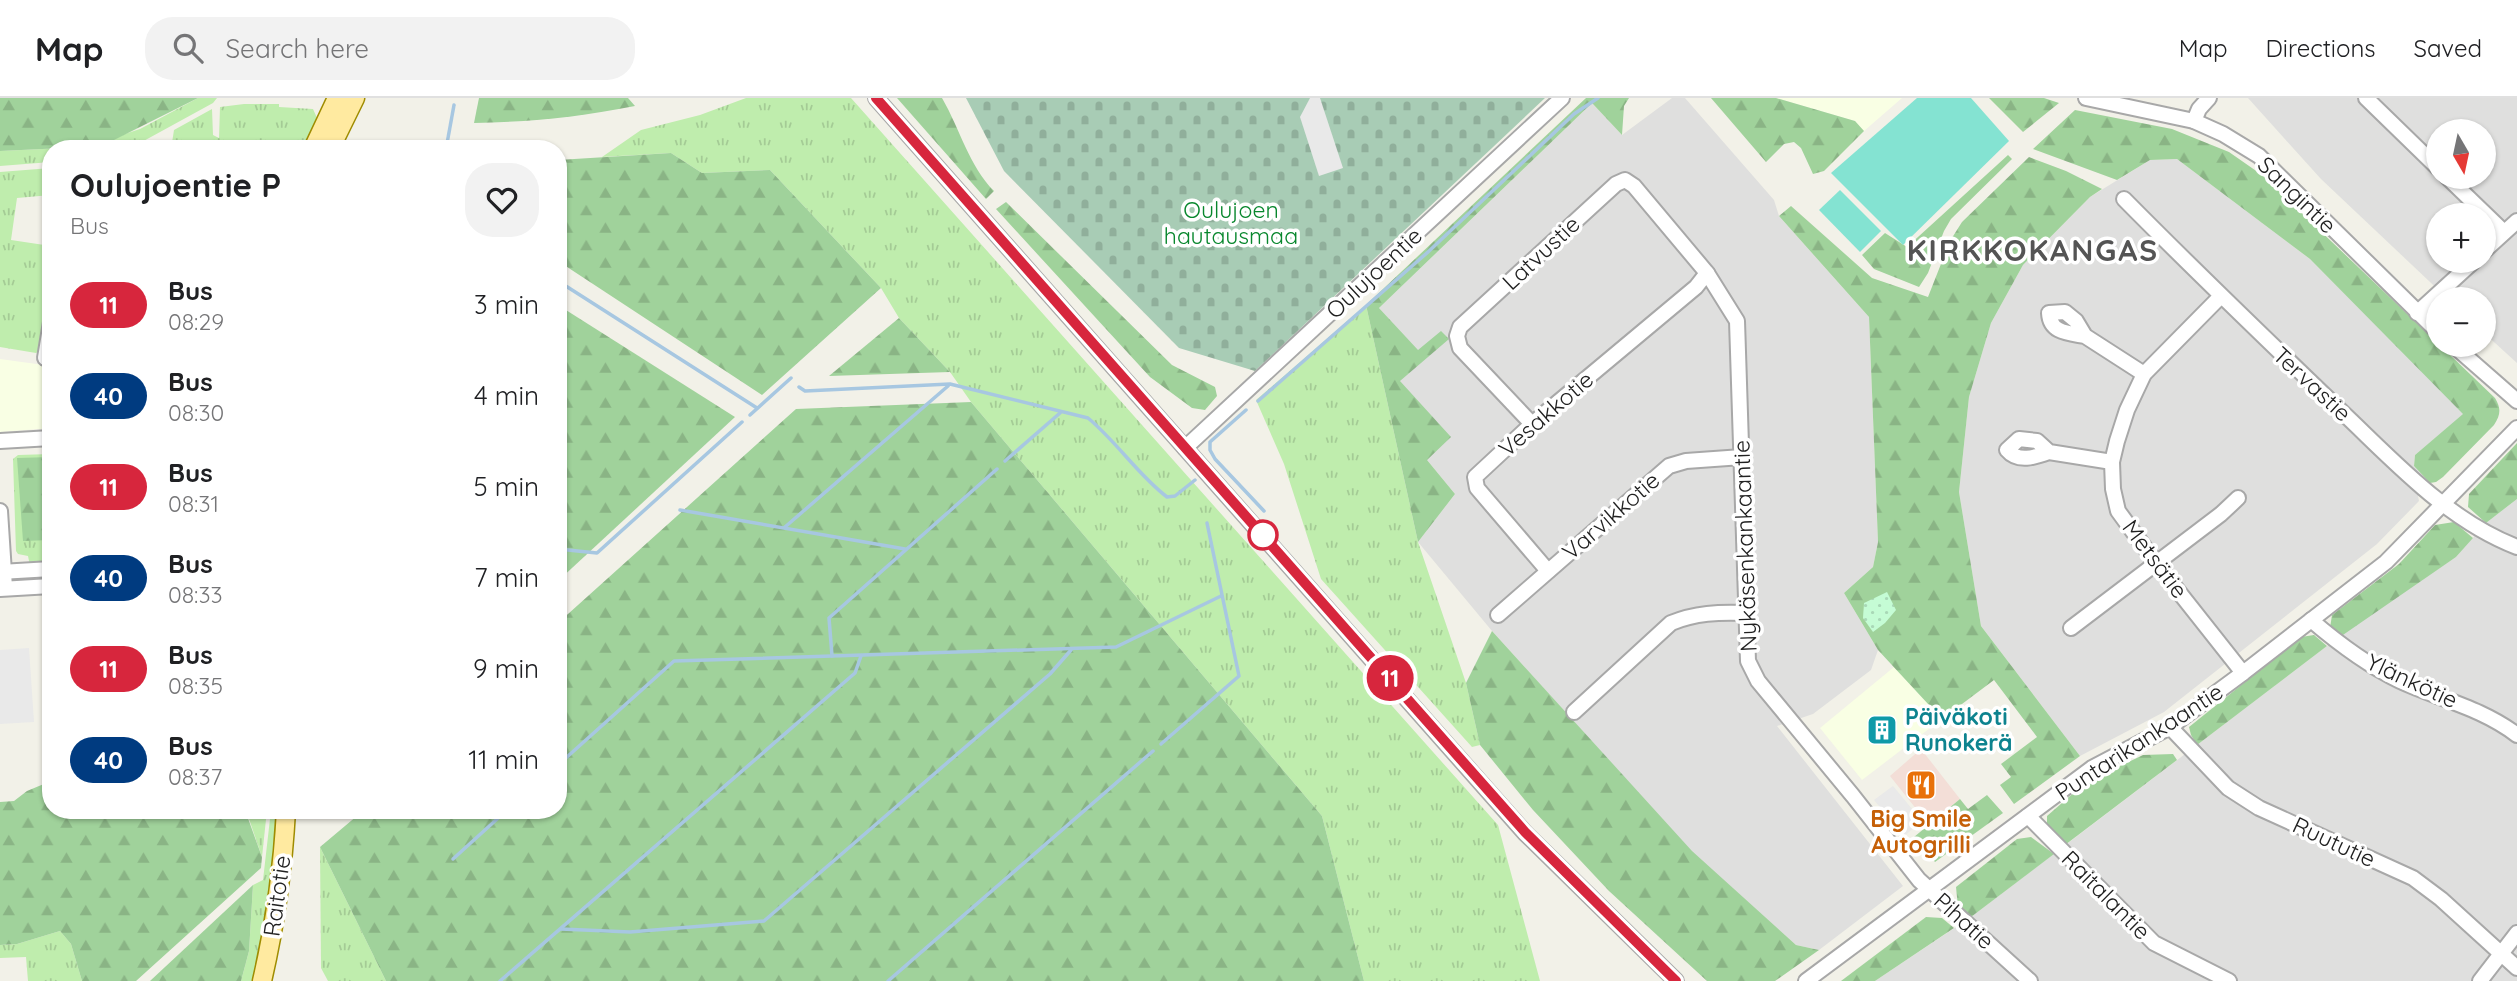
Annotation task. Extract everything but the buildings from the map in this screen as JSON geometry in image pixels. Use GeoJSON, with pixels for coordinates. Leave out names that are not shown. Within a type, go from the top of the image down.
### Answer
{"type":"FeatureCollection","features":[{"type":"Feature","properties":{"kind":"main road"},"geometry":{"type":"LineString","coordinates":[[317,140],[337,98]]}},
{"type":"Feature","properties":{"kind":"main road"},"geometry":{"type":"LineString","coordinates":[[334,140],[355,98]]}},
{"type":"Feature","properties":{"kind":"main road","name":"Raitotie"},"geometry":{"type":"LineString","coordinates":[[262,981],[271,945],[285,819]]}},
{"type":"Feature","properties":{"kind":"street"},"geometry":{"type":"LineString","coordinates":[[876,98],[1525,832],[1676,981]]}},
{"type":"Feature","properties":{"kind":"street","name":"Oulujoentie"},"geometry":{"type":"LineString","coordinates":[[1185,449],[1562,98]]}},
{"type":"Feature","properties":{"kind":"street","name":"Sangintie"},"geometry":{"type":"LineString","coordinates":[[2086,98],[2194,121],[2259,156],[2426,321]]}},
{"type":"Feature","properties":{"kind":"street"},"geometry":{"type":"LineString","coordinates":[[2194,121],[2199,109],[2209,98]]}},
{"type":"Feature","properties":{"kind":"street"},"geometry":{"type":"LineString","coordinates":[[2366,98],[2426,156]]}},
{"type":"Feature","properties":{"kind":"street","name":"Latvustie"},"geometry":{"type":"LineString","coordinates":[[1532,424],[1460,348],[1457,336],[1460,327],[1616,184],[1625,180],[1634,186],[1707,273]]}},
{"type":"Feature","properties":{"kind":"street"},"geometry":{"type":"LineString","coordinates":[[2459,189],[2504,232]]}},
{"type":"Feature","properties":{"kind":"street","name":"Tervastie"},"geometry":{"type":"LineString","coordinates":[[2124,199],[2220,297],[2442,505],[2472,525],[2517,547]]}},
{"type":"Feature","properties":{"kind":"street"},"geometry":{"type":"LineString","coordinates":[[2496,240],[2517,221]]}},
{"type":"Feature","properties":{"kind":"street","name":"Vesakkotie"},"geometry":{"type":"LineString","coordinates":[[1548,570],[1477,488],[1475,477],[1532,424],[1696,287],[1707,273]]}},
{"type":"Feature","properties":{"kind":"street","name":"Nykäsenkankaantie"},"geometry":{"type":"LineString","coordinates":[[1707,273],[1737,321],[1748,661],[1758,681],[1928,890]]}},
{"type":"Feature","properties":{"kind":"street"},"geometry":{"type":"LineString","coordinates":[[2417,313],[2460,273]]}},
{"type":"Feature","properties":{"kind":"street","name":"Metsätie"},"geometry":{"type":"LineString","coordinates":[[2220,297],[2144,374],[2127,410],[2112,462],[2113,489],[2118,511],[2243,673]]}},
{"type":"Feature","properties":{"kind":"street"},"geometry":{"type":"LineString","coordinates":[[2085,336],[2144,374]]}},
{"type":"Feature","properties":{"kind":"street"},"geometry":{"type":"LineString","coordinates":[[2466,357],[2517,401]]}},
{"type":"Feature","properties":{"kind":"street","name":"Puntarikankaantie"},"geometry":{"type":"LineString","coordinates":[[1806,981],[2092,768],[2170,726],[2386,562],[2517,428]]}},
{"type":"Feature","properties":{"kind":"street"},"geometry":{"type":"LineString","coordinates":[[0,441],[42,439]]}},
{"type":"Feature","properties":{"kind":"street"},"geometry":{"type":"LineString","coordinates":[[2049,452],[2112,462]]}},
{"type":"Feature","properties":{"kind":"street","name":"Varvikkotie"},"geometry":{"type":"LineString","coordinates":[[1498,615],[1669,467],[1686,461],[1742,457]]}},
{"type":"Feature","properties":{"kind":"street"},"geometry":{"type":"LineString","coordinates":[[2071,628],[2221,514],[2238,498]]}},
{"type":"Feature","properties":{"kind":"street"},"geometry":{"type":"LineString","coordinates":[[0,510],[3,589],[42,587]]}},
{"type":"Feature","properties":{"kind":"street"},"geometry":{"type":"LineString","coordinates":[[2,572],[42,570]]}},
{"type":"Feature","properties":{"kind":"street"},"geometry":{"type":"LineString","coordinates":[[1574,712],[1671,623],[1696,615],[1745,613]]}},
{"type":"Feature","properties":{"kind":"street","name":"Ylänkötie"},"geometry":{"type":"LineString","coordinates":[[2311,620],[2340,645],[2369,664],[2401,681],[2500,722],[2517,735]]}},
{"type":"Feature","properties":{"kind":"street","name":"Ruututie"},"geometry":{"type":"LineString","coordinates":[[2170,726],[2228,788],[2259,808],[2413,878],[2441,899],[2517,968]]}},
{"type":"Feature","properties":{"kind":"street","name":"Raitalantie"},"geometry":{"type":"LineString","coordinates":[[2028,816],[2154,943],[2229,981]]}},
{"type":"Feature","properties":{"kind":"street","name":"Pihatie"},"geometry":{"type":"LineString","coordinates":[[1928,890],[2030,981]]}},
{"type":"Feature","properties":{"kind":"street"},"geometry":{"type":"LineString","coordinates":[[2480,981],[2517,933]]}},
{"type":"Feature","properties":{"kind":"shaded area"},"geometry":{"type":"Polygon","coordinates":[[[1310,98],[1320,98],[1343,168],[1319,176],[1300,117],[1310,98]]]}},
{"type":"Feature","properties":{"kind":"shaded area"},"geometry":{"type":"Polygon","coordinates":[[[1672,98],[1685,98],[1774,200],[1779,216],[1869,317],[1878,542],[1873,567],[1844,593],[1878,650],[1871,670],[1813,714],[1777,726],[1903,886],[1819,950],[1796,945],[1691,851],[1492,631],[1418,542],[1455,494],[1427,460],[1400,381],[1418,351],[1379,308],[1592,103],[1622,135],[1672,98]]]}},
{"type":"Feature","properties":{"kind":"shaded area"},"geometry":{"type":"Polygon","coordinates":[[[1776,98],[1902,98],[1864,131],[1855,121],[1776,98]]]}},
{"type":"Feature","properties":{"kind":"shaded area"},"geometry":{"type":"Polygon","coordinates":[[[1917,98],[1971,98],[2009,141],[1903,245],[1831,173],[1917,98]]]}},
{"type":"Feature","properties":{"kind":"shaded area"},"geometry":{"type":"Polygon","coordinates":[[[2248,98],[2517,98],[2517,363],[2496,344],[2496,287],[2435,287],[2321,179],[2248,98]]]}},
{"type":"Feature","properties":{"kind":"shaded area"},"geometry":{"type":"Polygon","coordinates":[[[2177,159],[2310,259],[2464,414],[2415,455],[2414,466],[2430,483],[2418,496],[2419,501],[2377,544],[2164,712],[2080,756],[1981,626],[1959,492],[1969,397],[1991,323],[2023,265],[2090,197],[2150,160],[2177,159]]]}},
{"type":"Feature","properties":{"kind":"shaded area"},"geometry":{"type":"Polygon","coordinates":[[[1840,190],[1881,231],[1860,252],[1819,210],[1840,190]]]}},
{"type":"Feature","properties":{"kind":"shaded area"},"geometry":{"type":"Polygon","coordinates":[[[0,359],[42,365],[42,429],[0,432],[0,359]]]}},
{"type":"Feature","properties":{"kind":"shaded area"},"geometry":{"type":"Polygon","coordinates":[[[2517,499],[2517,981],[1875,981],[1971,917],[2365,617],[2456,557],[2486,523],[2517,499]]]}},
{"type":"Feature","properties":{"kind":"shaded area"},"geometry":{"type":"Polygon","coordinates":[[[29,648],[34,722],[0,724],[0,650],[29,648]]]}},
{"type":"Feature","properties":{"kind":"shaded area"},"geometry":{"type":"Polygon","coordinates":[[[1894,667],[1942,719],[1862,780],[1820,728],[1894,667]]]}},
{"type":"Feature","properties":{"kind":"shaded area"},"geometry":{"type":"Polygon","coordinates":[[[1921,749],[1960,799],[1929,825],[1890,776],[1921,749]]]}},
{"type":"Feature","properties":{"kind":"shaded area"},"geometry":{"type":"Polygon","coordinates":[[[1893,786],[1922,821],[1904,836],[1874,800],[1893,786]]]}},
{"type":"Feature","properties":{"kind":"green space"},"geometry":{"type":"Polygon","coordinates":[[[0,98],[198,98],[114,140],[42,140],[42,149],[0,151],[0,98]]]}},
{"type":"Feature","properties":{"kind":"green space"},"geometry":{"type":"Polygon","coordinates":[[[198,98],[217,98],[213,103],[145,140],[106,140],[140,129],[198,98]]]}},
{"type":"Feature","properties":{"kind":"green space"},"geometry":{"type":"Polygon","coordinates":[[[479,98],[628,98],[635,106],[555,118],[474,123],[479,98]]]}},
{"type":"Feature","properties":{"kind":"green space"},"geometry":{"type":"Polygon","coordinates":[[[746,98],[851,98],[1498,825],[1540,981],[1364,981],[1322,816],[971,402],[950,372],[899,318],[881,288],[770,170],[702,173],[671,153],[602,157],[641,130],[700,115],[746,98]]]}},
{"type":"Feature","properties":{"kind":"green space"},"geometry":{"type":"Polygon","coordinates":[[[897,98],[942,98],[971,159],[994,191],[986,199],[897,98]]]}},
{"type":"Feature","properties":{"kind":"green space","name":"Oulujoen hautausmaa"},"geometry":{"type":"Polygon","coordinates":[[[966,98],[1545,98],[1255,371],[1179,348],[1004,171],[966,98]]]}},
{"type":"Feature","properties":{"kind":"green space"},"geometry":{"type":"Polygon","coordinates":[[[1586,98],[1629,98],[1624,106],[1622,135],[1592,103],[1379,308],[1418,350],[1441,331],[1449,339],[1400,381],[1451,437],[1427,460],[1455,494],[1418,542],[1366,305],[1586,98]]]}},
{"type":"Feature","properties":{"kind":"green space"},"geometry":{"type":"Polygon","coordinates":[[[1711,98],[1776,98],[1855,121],[1864,131],[1824,171],[1813,174],[1801,148],[1794,142],[1784,144],[1766,162],[1711,98]]]}},
{"type":"Feature","properties":{"kind":"green space"},"geometry":{"type":"Polygon","coordinates":[[[1989,98],[2044,98],[2059,103],[2023,132],[1989,98]]]}},
{"type":"Feature","properties":{"kind":"green space"},"geometry":{"type":"Polygon","coordinates":[[[279,104],[279,107],[313,109],[317,118],[321,119],[313,140],[172,140],[174,130],[212,109],[213,135],[219,138],[220,107],[279,104]]]}},
{"type":"Feature","properties":{"kind":"green space"},"geometry":{"type":"Polygon","coordinates":[[[2075,110],[2172,129],[2229,152],[2262,175],[2426,332],[2426,357],[2452,357],[2495,398],[2499,411],[2494,425],[2443,477],[2430,483],[2414,466],[2415,455],[2463,414],[2310,259],[2177,159],[2150,160],[2117,180],[2033,149],[2075,110]]]}},
{"type":"Feature","properties":{"kind":"green space"},"geometry":{"type":"Polygon","coordinates":[[[42,149],[42,163],[0,166],[0,151],[42,149]]]}},
{"type":"Feature","properties":{"kind":"green space"},"geometry":{"type":"Polygon","coordinates":[[[671,153],[702,173],[770,170],[881,288],[762,395],[567,267],[567,159],[671,153]]]}},
{"type":"Feature","properties":{"kind":"green space"},"geometry":{"type":"Polygon","coordinates":[[[2008,155],[2012,159],[1951,219],[1928,273],[1919,287],[1874,269],[1862,255],[1885,233],[1907,247],[2008,155]]]}},
{"type":"Feature","properties":{"kind":"green space"},"geometry":{"type":"Polygon","coordinates":[[[2029,157],[2102,189],[2090,197],[2023,265],[1991,323],[1969,397],[1959,492],[1981,626],[2080,756],[2014,804],[2000,785],[2011,777],[2001,764],[2037,737],[1994,680],[1942,719],[1878,650],[1844,593],[1873,567],[1878,542],[1869,317],[1779,216],[1791,206],[1872,278],[1928,297],[1950,241],[1962,222],[2029,157]]]}},
{"type":"Feature","properties":{"kind":"green space"},"geometry":{"type":"Polygon","coordinates":[[[42,169],[42,196],[17,198],[11,240],[42,245],[42,343],[41,350],[36,353],[0,347],[0,172],[42,169]]]}},
{"type":"Feature","properties":{"kind":"green space"},"geometry":{"type":"Polygon","coordinates":[[[1006,202],[1172,365],[1215,387],[1217,396],[1205,410],[1192,408],[1150,377],[996,209],[1006,202]]]}},
{"type":"Feature","properties":{"kind":"green space"},"geometry":{"type":"Polygon","coordinates":[[[1366,305],[1418,542],[1466,683],[1480,745],[1472,747],[1321,579],[1284,464],[1256,400],[1366,305]]]}},
{"type":"Feature","properties":{"kind":"green space"},"geometry":{"type":"Polygon","coordinates":[[[567,311],[735,417],[567,573],[567,311]]]}},
{"type":"Feature","properties":{"kind":"green space"},"geometry":{"type":"Polygon","coordinates":[[[899,318],[950,372],[829,376],[899,318]]]}},
{"type":"Feature","properties":{"kind":"green space"},"geometry":{"type":"Polygon","coordinates":[[[971,402],[1322,816],[1364,981],[386,981],[320,847],[353,819],[567,819],[567,615],[796,409],[971,402]]]}},
{"type":"Feature","properties":{"kind":"green space"},"geometry":{"type":"Polygon","coordinates":[[[2517,443],[2517,499],[2486,523],[2468,507],[2469,494],[2517,443]]]}},
{"type":"Feature","properties":{"kind":"green space"},"geometry":{"type":"Polygon","coordinates":[[[42,454],[42,565],[30,566],[28,556],[16,551],[13,459],[18,455],[42,454]]]}},
{"type":"Feature","properties":{"kind":"green space"},"geometry":{"type":"Polygon","coordinates":[[[42,457],[42,540],[23,541],[17,458],[42,457]]]}},
{"type":"Feature","properties":{"kind":"green space"},"geometry":{"type":"Polygon","coordinates":[[[2454,522],[2473,538],[2456,557],[2340,637],[2330,628],[2332,615],[2399,564],[2435,525],[2454,522]]]}},
{"type":"Feature","properties":{"kind":"green space"},"geometry":{"type":"Polygon","coordinates":[[[1887,592],[1896,610],[1873,632],[1863,618],[1864,603],[1887,592]]]}},
{"type":"Feature","properties":{"kind":"green space"},"geometry":{"type":"Polygon","coordinates":[[[1492,631],[1692,851],[1796,945],[1819,950],[1775,981],[1707,981],[1609,891],[1533,810],[1480,745],[1466,683],[1492,631]]]}},
{"type":"Feature","properties":{"kind":"green space"},"geometry":{"type":"Polygon","coordinates":[[[2314,635],[2327,646],[2197,745],[2189,727],[2301,637],[2314,635]]]}},
{"type":"Feature","properties":{"kind":"green space"},"geometry":{"type":"Polygon","coordinates":[[[2173,754],[2177,760],[2065,845],[2047,826],[2047,816],[2085,783],[2143,755],[2173,754]]]}},
{"type":"Feature","properties":{"kind":"green space"},"geometry":{"type":"Polygon","coordinates":[[[42,785],[42,819],[248,819],[262,857],[261,868],[136,981],[82,981],[71,944],[60,931],[17,944],[0,945],[0,802],[14,801],[27,791],[42,785]]]}},
{"type":"Feature","properties":{"kind":"green space"},"geometry":{"type":"Polygon","coordinates":[[[1987,795],[2003,813],[1935,862],[1914,837],[1960,799],[1968,809],[1987,795]]]}},
{"type":"Feature","properties":{"kind":"green space"},"geometry":{"type":"Polygon","coordinates":[[[249,819],[266,819],[262,857],[249,819]]]}},
{"type":"Feature","properties":{"kind":"green space"},"geometry":{"type":"Polygon","coordinates":[[[270,819],[278,819],[273,881],[254,981],[241,981],[249,951],[253,885],[263,880],[270,819]]]}},
{"type":"Feature","properties":{"kind":"green space"},"geometry":{"type":"Polygon","coordinates":[[[2031,837],[2054,854],[1971,917],[1958,907],[1956,887],[2017,839],[2031,837]]]}},
{"type":"Feature","properties":{"kind":"green space"},"geometry":{"type":"Polygon","coordinates":[[[320,847],[386,981],[328,981],[321,968],[320,847]]]}},
{"type":"Feature","properties":{"kind":"green space"},"geometry":{"type":"Polygon","coordinates":[[[253,885],[249,951],[241,981],[150,981],[253,885]]]}},
{"type":"Feature","properties":{"kind":"green space"},"geometry":{"type":"Polygon","coordinates":[[[1926,917],[1942,918],[1954,928],[1875,981],[1841,981],[1926,917]]]}},
{"type":"Feature","properties":{"kind":"green space"},"geometry":{"type":"Polygon","coordinates":[[[60,931],[71,944],[82,981],[28,981],[26,957],[0,958],[0,945],[17,944],[60,931]]]}},
{"type":"Feature","properties":{"kind":"waterway"},"geometry":{"type":"LineString","coordinates":[[1258,401],[1428,252],[1574,114],[1598,98]]}},
{"type":"Feature","properties":{"kind":"waterway"},"geometry":{"type":"LineString","coordinates":[[448,140],[454,105]]}},
{"type":"Feature","properties":{"kind":"waterway"},"geometry":{"type":"LineString","coordinates":[[567,287],[757,408]]}},
{"type":"Feature","properties":{"kind":"waterway"},"geometry":{"type":"LineString","coordinates":[[750,415],[791,378]]}},
{"type":"Feature","properties":{"kind":"waterway"},"geometry":{"type":"LineString","coordinates":[[799,387],[805,391],[950,384],[1088,418],[1146,479],[1167,497],[1175,496],[1195,480]]}},
{"type":"Feature","properties":{"kind":"waterway"},"geometry":{"type":"LineString","coordinates":[[785,527],[948,386]]}},
{"type":"Feature","properties":{"kind":"waterway"},"geometry":{"type":"LineString","coordinates":[[1246,410],[1210,442],[1210,450],[1215,459],[1264,511]]}},
{"type":"Feature","properties":{"kind":"waterway"},"geometry":{"type":"LineString","coordinates":[[1005,461],[1060,413]]}},
{"type":"Feature","properties":{"kind":"waterway"},"geometry":{"type":"LineString","coordinates":[[567,550],[597,553],[742,422]]}},
{"type":"Feature","properties":{"kind":"waterway"},"geometry":{"type":"LineString","coordinates":[[832,656],[829,618],[997,469]]}},
{"type":"Feature","properties":{"kind":"waterway"},"geometry":{"type":"LineString","coordinates":[[680,510],[905,549]]}},
{"type":"Feature","properties":{"kind":"waterway"},"geometry":{"type":"LineString","coordinates":[[1161,744],[1239,676],[1207,523]]}},
{"type":"Feature","properties":{"kind":"waterway"},"geometry":{"type":"LineString","coordinates":[[567,757],[674,661],[1116,647],[1221,596]]}},
{"type":"Feature","properties":{"kind":"waterway"},"geometry":{"type":"LineString","coordinates":[[561,929],[630,932],[764,921],[1050,674],[1071,650]]}},
{"type":"Feature","properties":{"kind":"waterway"},"geometry":{"type":"LineString","coordinates":[[500,981],[855,673],[861,656]]}},
{"type":"Feature","properties":{"kind":"waterway"},"geometry":{"type":"LineString","coordinates":[[888,981],[1153,751]]}},
{"type":"Feature","properties":{"kind":"waterway"},"geometry":{"type":"LineString","coordinates":[[453,859],[497,819]]}},
{"type":"Feature","properties":{"kind":"bus line","name":"11"},"geometry":{"type":"LineString","coordinates":[[876,98],[1525,832],[1676,981]]}},
{"type":"Feature","properties":{"kind":"place","name":"Päiväkoti Runokerä"},"geometry":{"type":"Point","coordinates":[1882,730]}},
{"type":"Feature","properties":{"kind":"place","name":"Big Smile Autogrilli"},"geometry":{"type":"Point","coordinates":[1921,785]}},
{"type":"Feature","properties":{"kind":"district","name":"KIRKKOKANGAS"},"geometry":{"type":"Point","coordinates":[2033,251]}}]}
